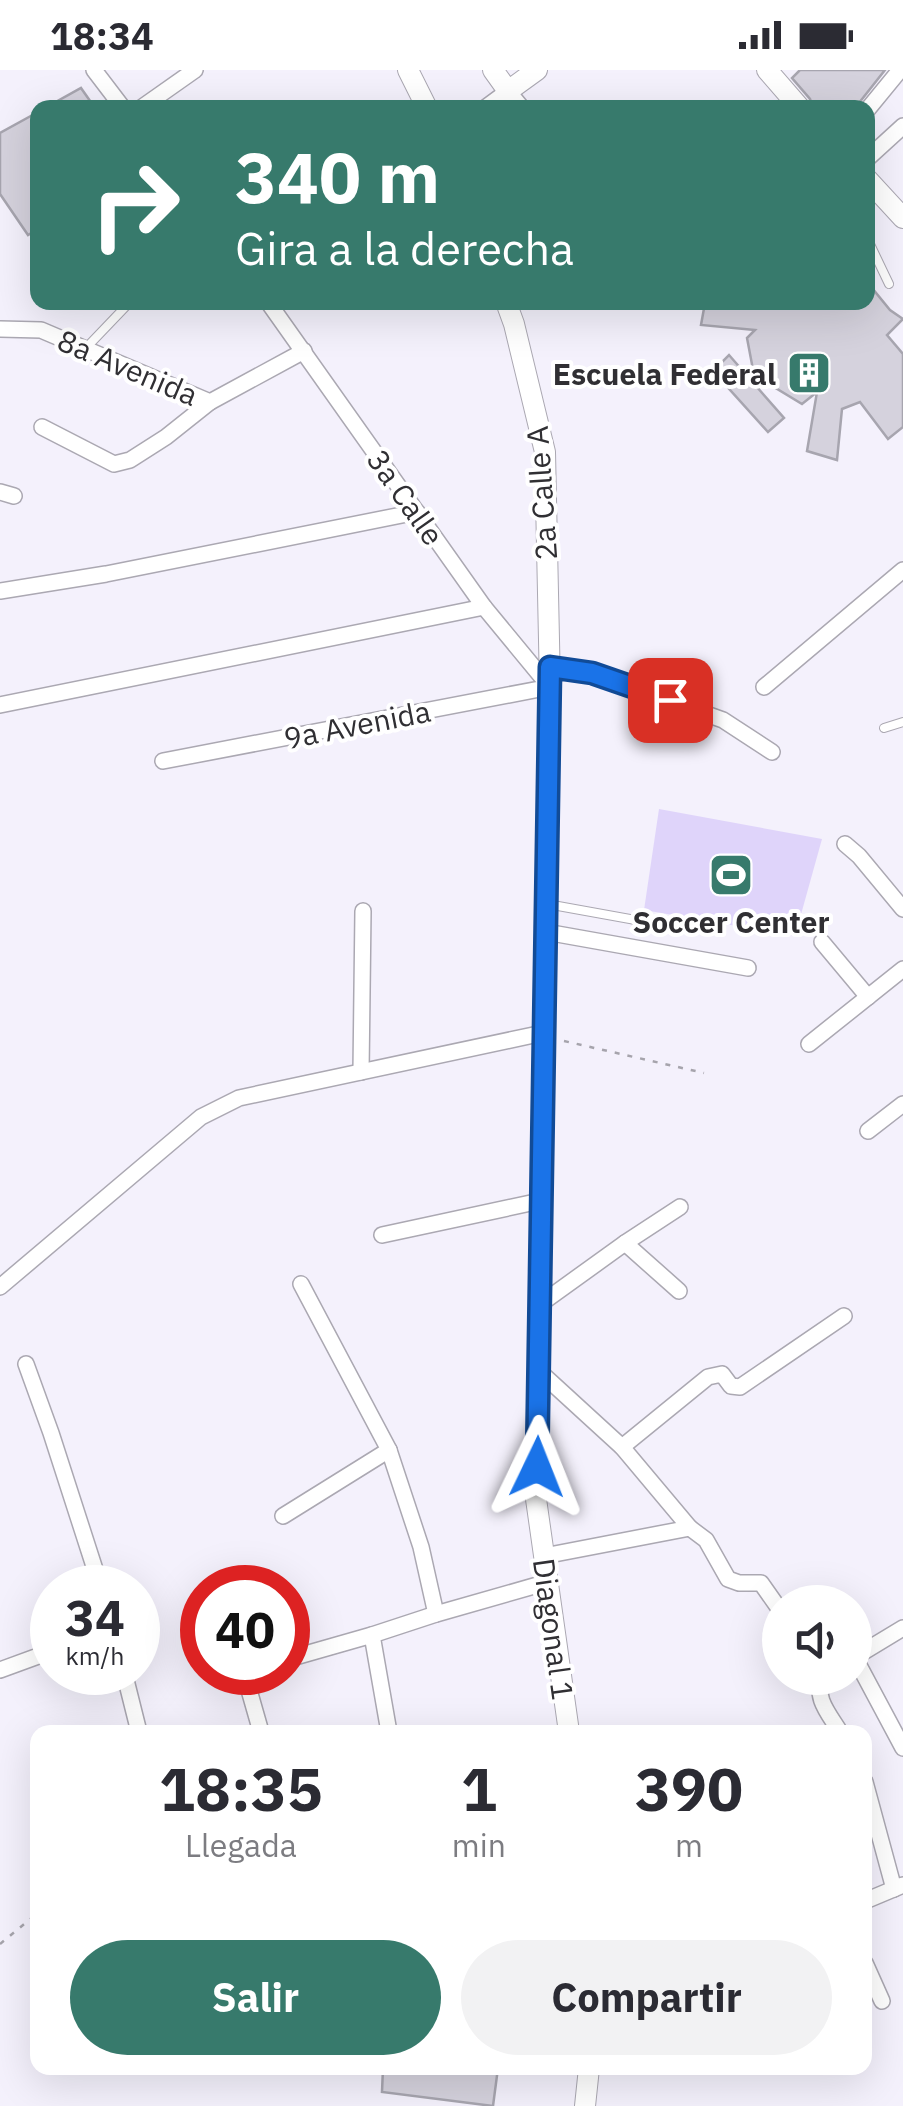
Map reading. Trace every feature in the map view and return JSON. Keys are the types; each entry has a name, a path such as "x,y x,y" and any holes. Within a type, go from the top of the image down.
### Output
{"street":[{"path":"94,70 117,100"},
{"path":"153,100 196,70"},
{"path":"408,70 422,100"},
{"path":"493,70 515,99 537,70"},
{"path":"767,70 793,100"},
{"path":"875,100 900,70"},
{"path":"875,152 903,126"},
{"path":"875,188 903,218"},
{"name":"3a Calle","path":"274,310 484,607 550,677"},
{"name":"2a Calle A","path":"509,310 545,452 550,677"},
{"name":"8a Avenida","path":"0,329 42,330 210,402 304,352"},
{"path":"42,427 114,464 130,460 210,402"},
{"path":"0,591 106,574 417,512"},
{"path":"764,687 903,570"},
{"path":"0,705 484,607"},
{"path":"550,677 592,673 723,720 772,752"},
{"name":"9a Avenida","path":"163,761 550,677"},
{"name":"Diagonal 1","path":"550,677 536,1499 568,1725"},
{"path":"845,844 903,910"},
{"path":"361,1072 363,912"},
{"path":"546,932 748,968"},
{"path":"822,942 868,997"},
{"path":"809,1044 903,969"},
{"path":"0,1287 201,1117 239,1098 543,1035"},
{"path":"868,1131 903,1104"},
{"path":"382,1235 540,1201"},
{"path":"539,1304 680,1207"},
{"path":"624,1243 678,1291"},
{"path":"301,1284 389,1450 421,1548 436,1614"},
{"path":"622,1447 708,1377 722,1374 730,1386 740,1386 844,1316"},
{"path":"26,1364 93,1565"},
{"path":"540,1372 622,1447 690,1528 706,1540 728,1579 762,1585"},
{"path":"283,1516 389,1450"},
{"path":"544,1556 690,1528"},
{"path":"310,1653 548,1582"},
{"path":"872,1647 903,1628"},
{"path":"372,1636 388,1725"},
{"path":"0,1670 30,1658"},
{"path":"872,1689 903,1748"},
{"path":"130,1695 137,1725"},
{"path":"250,1695 259,1725"},
{"path":"820,1695 836,1725"},
{"path":"872,1804 898,1887 872,1898"},
{"path":"872,1979 882,2002"},
{"path":"584,2106 588,2075"}],"lane":[{"path":"875,254 890,284"},
{"path":"85,349 122,310"},
{"path":"884,728 903,722"},
{"path":"547,904 640,921"}],"path":[{"path":"543,1035 704,1073"},
{"path":"0,1944 30,1919"}],"shaded area":[{"name":"Soccer Center","path":"659,809 822,839 795,936 644,910"}],"building":[{"path":"800,70 885,70 861,100 810,100 792,78"},
{"path":"81,88 89,100 59,100"},
{"path":"30,116 28,235 0,194 0,133"},
{"name":"Escuela Federal","path":"875,292 903,319 887,335 903,354 903,427 888,439 860,402 842,409 837,460 807,451 817,392 802,404 754,375 747,338 755,330 701,325 704,310 875,310"},
{"path":"729,355 784,418 768,432 713,371"},
{"path":"383,2075 497,2075 493,2106 382,2092"}],"place":[{"name":"Escuela Federal","path":"809,373"},
{"name":"Soccer Center","path":"731,875"}],"route":[{"path":"537,1467 550,667 592,673 670,700"}]}
